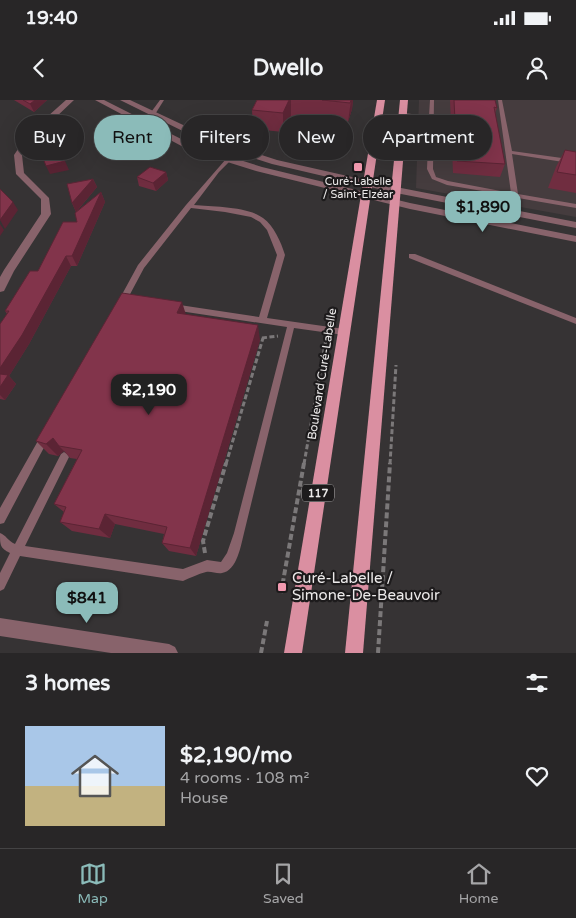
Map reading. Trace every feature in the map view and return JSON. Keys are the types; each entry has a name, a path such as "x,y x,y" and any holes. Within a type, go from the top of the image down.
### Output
{"main road":[{"name":"Boulevard Curé-Labelle","path":"293,653 380,100"},
{"path":"403,115 404,100"},
{"path":"354,653 399,160"}],"street":[{"path":"0,288 8,270 46,214 46,198 20,174 18,155 32,135 70,100"},
{"path":"99,100 181,142"},
{"path":"124,100 152,115"},
{"path":"171,124 223,147 292,166 396,190 576,225"},
{"path":"228,160 286,177 365,196 576,238"},
{"path":"0,627 169,653"}],"lane":[{"path":"152,115 162,100"},
{"path":"431,115 432,100"},
{"path":"500,100 516,196 517,213"},
{"path":"509,152 576,162"},
{"path":"135,302 121,304 141,267 216,171 228,160"},
{"path":"430,160 430,169 434,178 447,183 576,206"},
{"path":"188,206 249,214 259,218 268,228 281,255 262,320"},
{"path":"412,256 576,321"},
{"path":"168,306 344,332"},
{"path":"0,538 6,546 16,550 183,575 207,566 221,568 226,566 232,556 239,533 291,325"},
{"path":"0,519 50,428"},
{"path":"0,585 64,457"}],"path":[{"path":"256,336 263,338 279,336"},
{"path":"203,541 263,338"},
{"name":"Boulevard Curé-Labelle","path":"281,592 327,339"},
{"path":"378,653 397,359"},
{"path":"261,653 267,621"}],"shaded area":[{"path":"419,100 576,100 576,217 416,188 417,160 492,160 492,115 418,115"}],"building":[{"path":"23,100 35,100 30,104"},
{"path":"257,100 289,100 283,113 252,110"},
{"path":"322,100 351,100 350,103"},
{"path":"454,100 495,100 497,108 494,107 505,164 457,161 492,160 492,115 455,115"},
{"path":"565,150 576,152 576,175 557,172"},
{"path":"44,160 65,161 46,166"},
{"path":"150,167 166,172 153,183 137,177"},
{"path":"93,179 72,203 67,184"},
{"path":"0,189 13,202 0,220"},
{"path":"101,192 72,256 66,256 22,335 0,368 0,324 9,311 5,311 30,271 38,271 63,222 77,222 75,213"},
{"path":"122,293 182,302 177,313 258,325 190,548 162,543 167,527 105,514 99,529 60,522 66,507 54,504 82,450 59,446 53,438 46,444 36,441"},
{"path":"0,374 8,375 0,387"}],"place":[{"name":"Curé-Labelle / Saint-Elzéar","path":"358,167"},
{"name":"Curé-Labelle / Simone-De-Beauvoir","path":"282,587"}]}
